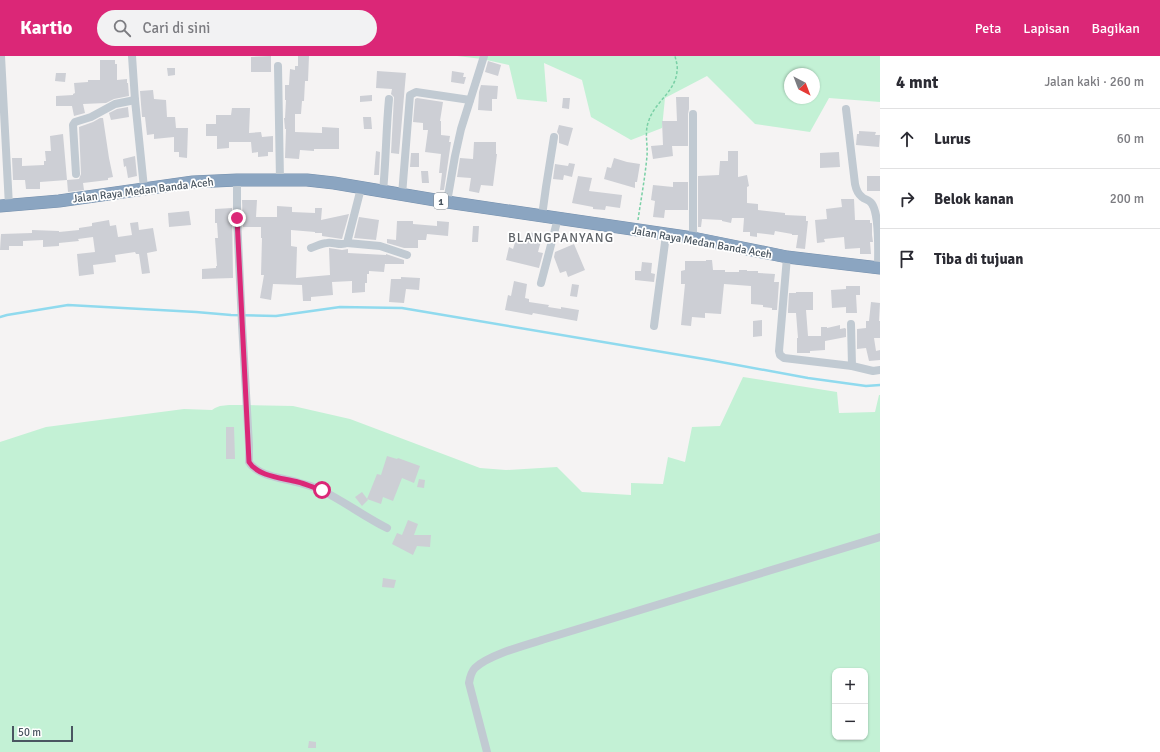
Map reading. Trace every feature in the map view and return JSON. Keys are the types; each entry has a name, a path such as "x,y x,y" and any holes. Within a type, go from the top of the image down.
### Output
{"highway":[{"name":"Jalan Raya Medan Banda Aceh","path":"5,206 193,182 237,180 307,180 694,238 787,257 879,268"}],"street":[{"path":"1,56 5,206"},
{"path":"132,56 144,188"},
{"path":"447,202 455,156 484,56"},
{"path":"278,66 280,180"},
{"path":"402,195 410,95 416,92 470,100"},
{"path":"383,191 389,99"},
{"path":"76,174 73,125 75,122 97,115 115,104 135,100"},
{"path":"846,109 857,191 863,198 871,202 875,209 878,235 879,268"},
{"path":"693,114 694,238"},
{"path":"542,216 554,137"},
{"path":"237,180 242,324 249,460 251,466 269,476 298,482 322,490 370,520 387,528"},
{"path":"347,242 361,188"},
{"path":"541,283 558,218"},
{"path":"654,326 666,235"},
{"path":"311,248 328,242 343,245 347,242 380,246 407,255"},
{"path":"787,257 779,351 780,355 784,358 852,366 873,371 880,370"},
{"path":"851,324 852,366"},
{"path":"487,752 469,683 471,673 475,668 489,659 544,639 880,537"}],"path":[{"path":"636,230 647,155 646,137 648,120 656,106 673,87 678,69 675,56"}],"green space":[{"path":"457,56 880,56 880,102 829,98 810,132 755,124 707,76 665,98 662,128 631,140 591,117 582,80 544,63 547,102 517,99 509,65 482,59"},
{"path":"743,377 837,392 839,413 875,412 880,395 880,752 0,752 0,442 46,427 184,409 212,410 220,406 229,405 293,406 350,419 480,468 506,470 557,467 582,492 631,495 631,483 663,484 668,457 685,462 692,427 720,426"}],"building":[{"path":"271,56 271,72 251,72 251,57"},
{"path":"298,56 309,56 308,81 305,81 304,101 302,101 301,114 295,114 295,132 322,133 322,127 339,128 339,149 314,149 314,151 300,150 299,159 285,158 286,129 284,118 286,100 285,85 289,85 290,69 295,70 295,66 298,66"},
{"path":"100,60 115,60 115,64 117,64 117,80 127,79 129,96 114,99 106,103 83,104 85,113 74,116 72,106 56,106 56,96 73,95 75,93 74,83 88,82 88,80 100,80"},
{"path":"488,61 501,65 498,76 485,72"},
{"path":"167,68 175,68 175,75 168,76"},
{"path":"377,71 406,73 399,154 391,153 394,97 391,94 392,89 376,88"},
{"path":"452,71 464,73 463,77 466,77 464,84 451,82"},
{"path":"56,73 66,73 65,82 55,81"},
{"path":"481,85 498,86 497,99 492,99 492,111 478,110"},
{"path":"153,90 154,99 166,100 167,117 175,117 176,128 188,128 187,158 179,157 179,152 174,152 174,137 154,139 154,134 147,135 145,117 142,117 140,91"},
{"path":"372,95 372,101 360,102 360,96"},
{"path":"676,97 689,97 688,146 672,146 673,156 653,159 651,146 663,145 662,121 677,121"},
{"path":"417,98 443,102 440,121 441,135 450,136 449,142 451,142 444,190 440,190 442,173 439,173 441,154 425,152 428,130 423,130 423,123 413,122 415,99"},
{"path":"563,98 570,98 569,109 562,108"},
{"path":"128,107 129,117 111,120 109,113 117,109"},
{"path":"232,108 250,108 249,133 261,132 262,137 273,136 273,152 268,152 268,156 258,157 258,152 252,153 251,142 229,142 229,148 217,149 217,136 206,136 206,124 216,124 216,115 231,115"},
{"path":"363,117 371,117 372,129 364,129"},
{"path":"103,118 113,177 108,178 108,180 83,183 84,190 68,192 67,180 79,179 81,174 79,127"},
{"path":"559,125 573,128 568,146 559,143 559,135 557,132"},
{"path":"859,131 876,132 875,135 880,135 879,147 856,145 857,134 859,134"},
{"path":"63,134 67,180 40,182 40,189 26,189 25,180 13,180 12,158 22,158 22,166 44,165 44,161 46,161 45,151 51,151 50,136"},
{"path":"474,142 496,142 497,154 493,186 481,185 479,193 469,191 471,178 457,177 460,158 473,159"},
{"path":"376,151 380,152 379,175 374,175"},
{"path":"728,151 738,151 738,177 747,175 749,186 747,187 747,203 758,204 758,210 785,213 785,215 806,216 806,221 808,221 805,249 796,248 798,235 775,231 774,235 757,233 757,237 750,236 750,232 743,232 744,218 732,218 731,223 722,220 702,219 701,227 698,227 698,176 719,175 720,161 728,161"},
{"path":"839,152 840,167 820,168 820,153"},
{"path":"411,153 419,153 419,167 410,167"},
{"path":"135,156 137,176 128,178 123,159"},
{"path":"614,158 640,164 637,182 635,182 635,188 604,179 607,167 611,168"},
{"path":"569,163 575,164 572,177 564,175 563,180 553,179 555,164 568,166"},
{"path":"421,171 428,171 429,183 422,183"},
{"path":"578,176 592,178 589,191 622,195 620,208 606,206 605,210 593,209 593,207 572,203"},
{"path":"867,176 880,176 880,191 867,191"},
{"path":"673,182 688,182 688,210 665,210 664,218 653,217 655,201 651,200 653,185 673,187"},
{"path":"841,199 854,199 855,220 870,220 870,223 872,223 873,242 870,242 871,254 860,254 860,248 845,249 844,237 824,239 825,242 817,243 815,220 827,219 826,209 842,207"},
{"path":"242,200 257,200 256,217 277,217 277,206 292,207 292,212 315,213 315,208 322,208 321,220 349,214 342,239 322,236 322,233 291,230 291,246 297,247 296,278 330,275 329,248 342,250 348,249 348,253 386,254 404,260 404,264 385,264 384,272 369,271 369,274 367,274 367,283 365,283 365,292 352,293 352,281 332,282 333,295 311,297 311,301 303,301 302,285 273,284 271,300 260,298 264,275 261,275 261,227 243,227"},
{"path":"232,208 233,278 202,279 202,269 216,268 217,266 215,238 218,238 217,223 215,223 215,209"},
{"path":"189,211 191,225 169,227 168,213"},
{"path":"359,217 379,220 376,240 354,238"},
{"path":"109,220 110,226 116,225 118,237 132,235 130,223 138,222 139,230 153,228 157,251 147,253 150,273 142,274 139,254 136,254 135,252 115,255 116,262 93,265 94,274 79,276 77,254 95,252 93,237 78,239 79,241 59,243 59,246 43,247 43,240 23,241 23,246 9,246 9,250 0,250 1,234 32,233 32,230 59,232 79,230 79,228 92,226 92,223"},
{"path":"397,221 413,221 413,224 437,226 437,221 449,222 448,236 427,234 426,240 418,240 418,248 404,248 387,243 387,239 396,240"},
{"path":"473,226 479,226 478,242 472,242"},
{"path":"529,232 540,235 538,240 541,241 538,252 543,253 539,268 506,260 509,247 513,249 516,239 527,241"},
{"path":"574,244 585,270 568,277 566,271 560,273 554,257 555,252"},
{"path":"712,260 713,270 739,272 739,270 747,270 758,271 758,273 775,274 774,282 779,282 777,310 763,307 763,305 751,304 751,286 724,284 721,314 705,313 705,318 692,317 691,326 681,325 685,284 681,284 681,271 685,270 685,261"},
{"path":"642,262 652,263 651,273 655,274 654,282 635,280 635,271 641,271"},
{"path":"401,277 420,278 419,290 406,289 404,303 389,302 391,279 401,279"},
{"path":"514,281 527,284 525,298 529,299 529,302 549,305 548,307 561,309 561,307 579,310 577,321 533,313 532,315 505,310 508,295 511,296"},
{"path":"572,284 579,285 577,297 570,296"},
{"path":"846,286 860,286 860,295 856,295 857,313 846,313 846,307 832,308 831,290 846,289"},
{"path":"813,292 813,310 806,310 808,336 821,336 821,327 827,328 840,325 840,329 846,329 846,337 825,341 825,350 810,351 810,353 797,353 798,338 796,313 788,313 789,293"},
{"path":"871,302 880,303 880,338 874,338 876,351 880,350 880,360 869,361 866,348 857,349 857,329 866,328 866,321 869,321"},
{"path":"762,320 762,336 753,337 753,321"},
{"path":"226,427 234,427 235,459 226,459"},
{"path":"387,456 398,458 420,466 414,483 402,478 393,501 383,497 381,504 367,499 377,474 381,475"},
{"path":"419,479 425,480 424,488 417,487"},
{"path":"362,492 368,500 362,506 355,497"},
{"path":"408,520 418,524 414,535 431,535 430,547 417,546 413,555 392,544 397,533 402,535"},
{"path":"383,578 396,580 394,588 382,587"},
{"path":"309,741 316,742 316,748 308,748"}],"waterway":[{"path":"0,317 68,305 231,315 276,316 340,307 402,308 808,378 866,386 880,385"}],"district":[{"name":"BLANGPANYANG","path":"561,237"}],"route":[{"path":"237,218 249,462 251,466 269,476 298,482 322,490"}]}
